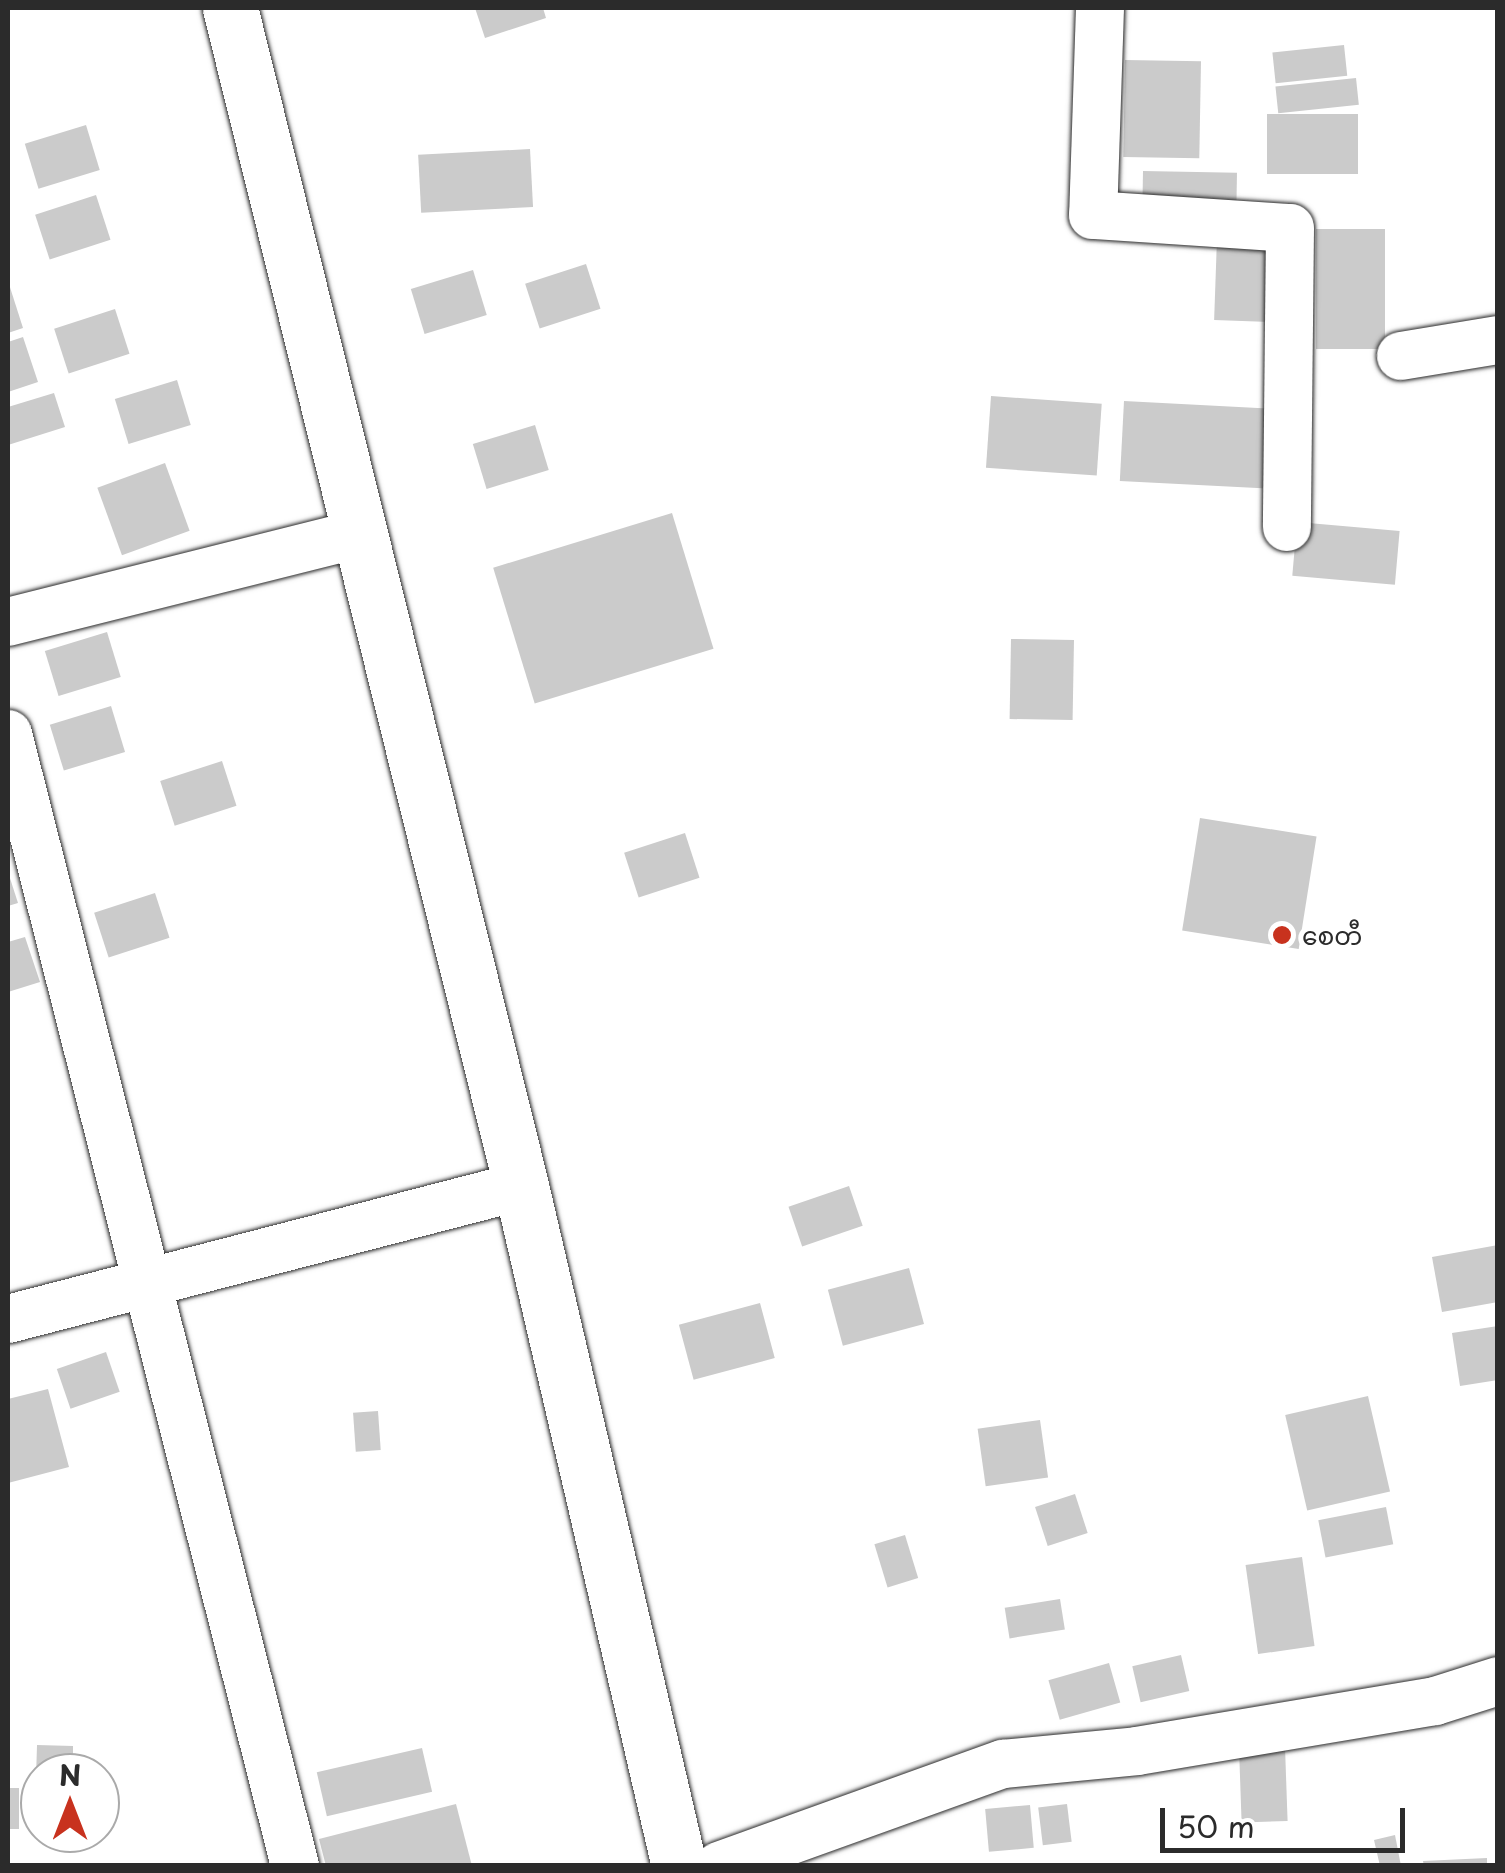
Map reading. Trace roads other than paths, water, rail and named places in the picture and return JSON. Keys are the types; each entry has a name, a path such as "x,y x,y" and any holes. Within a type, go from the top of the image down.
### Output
{"main road":[{"path":"230,8 521,1186 680,1866"}],"street":[{"path":"1100,8 1093,215 1290,228 1287,527"},
{"path":"1401,356 1498,340"},
{"path":"8,622 358,534"},
{"path":"8,734 295,1866"},
{"path":"8,1319 521,1186"},
{"path":"718,1866 1003,1764 1137,1750 1435,1701 1498,1681"}],"place":[{"name":"စေတီ","path":"1282,935"}]}
